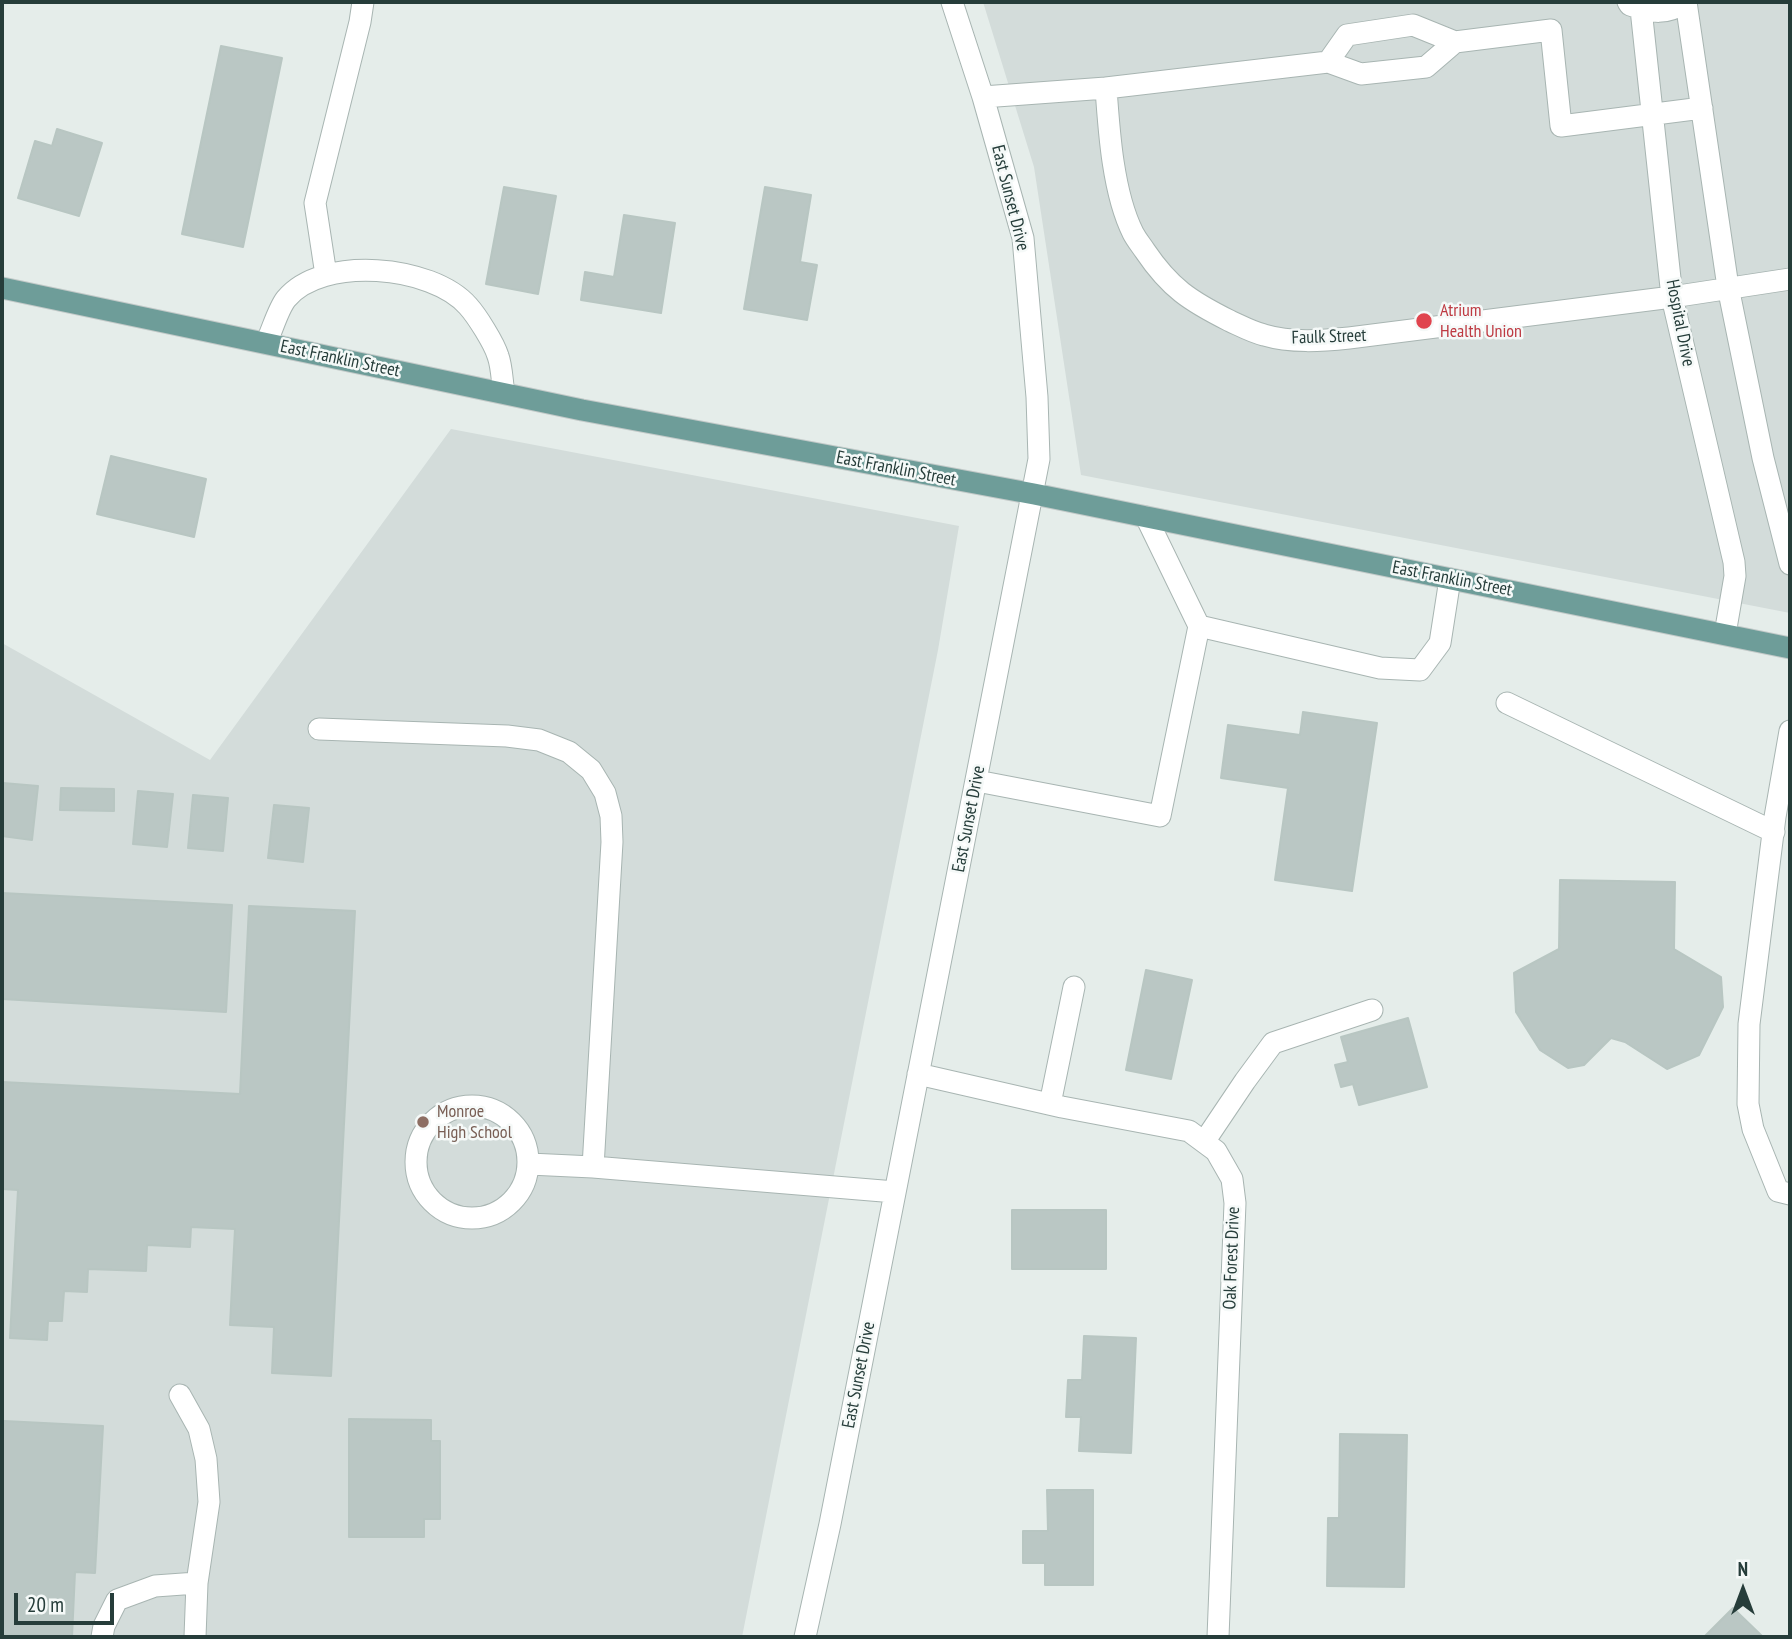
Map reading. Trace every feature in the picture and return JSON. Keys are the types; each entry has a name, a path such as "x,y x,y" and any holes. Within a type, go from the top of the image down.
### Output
{"main road":[{"name":"East Franklin Street","path":"2,288 582,410 1034,494 1790,648"}],"street":[{"path":"326,275 315,203 363,2"},
{"name":"East Sunset Drive","path":"804,1637 830,1524 1040,459 1023,238 983,97 952,2"},
{"name":"Hospital Drive","path":"1725,634 1735,576 1734,562 1672,296 1653,114 1635,5 1654,12 1674,9 1686,2 1728,287 1763,458 1790,564"},
{"path":"1328,62 1347,35 1413,25 1455,42 1551,30 1561,125 1702,108"},
{"path":"983,97 1105,88 1328,62 1361,74 1426,67 1455,42"},
{"name":"Faulk Street","path":"1105,88 1115,176 1133,233 1160,272 1182,294 1245,328 1265,335 1321,341 1790,279"},
{"path":"267,343 284,301 296,289 326,275 351,271 404,274 439,284 467,305 499,356 504,393"},
{"path":"976,782 1160,816 1199,626 1146,517"},
{"path":"1199,626 1380,668 1420,670 1440,643 1450,579"},
{"path":"1507,703 1774,832"},
{"path":"319,729 507,736 539,740 569,752 590,771 605,793 611,816 612,842 593,1167"},
{"path":"1784,1192 1753,1129 1748,1104 1749,1024 1774,832 1786,775 1790,731"},
{"path":"1050,1104 1074,986"},
{"path":"1204,1142 1273,1043 1372,1010"},
{"name":"Oak Forest Drive","path":"918,1074 1050,1104 1189,1131 1216,1151 1232,1179 1235,1203 1218,1637"},
{"path":"474,1106 507,1118 519,1131 526,1147 528,1164 525,1181 517,1197 504,1209 488,1216 470,1219 453,1215 438,1206 426,1194 418,1178 416,1160 419,1143 428,1128 441,1116 474,1106"},
{"path":"528,1164 895,1192"},
{"path":"180,1395 200,1429 206,1459 209,1502 197,1583 195,1637"},
{"path":"102,1637 104,1626 117,1600 155,1586 197,1583"}],"shaded area":[{"name":"Atrium Health Union","path":"983,2 1790,2 1790,613 1081,475 1034,167"},
{"name":"Monroe High School","path":"451,429 959,526 938,650 742,1637 2,1637 2,643 210,760"}],"building":[{"path":"221,46 282,58 243,247 182,234"},
{"path":"57,129 102,143 79,216 18,198 35,141 52,146"},
{"path":"504,187 556,196 538,294 486,284"},
{"path":"765,187 811,195 800,262 817,265 807,320 744,309"},
{"path":"624,215 675,223 661,313 581,300 585,272 614,277"},
{"path":"111,456 206,479 194,537 97,514"},
{"path":"1303,712 1377,723 1352,891 1275,880 1288,788 1221,778 1228,725 1300,735"},
{"path":"3,783 38,786 32,840 2,836"},
{"path":"61,788 114,789 114,811 60,810"},
{"path":"138,791 173,794 167,847 133,844"},
{"path":"193,795 228,798 223,851 188,848"},
{"path":"274,805 309,808 303,862 268,858"},
{"path":"1560,880 1675,882 1674,949 1721,977 1723,1007 1699,1055 1667,1069 1625,1042 1611,1038 1584,1065 1568,1068 1540,1050 1516,1012 1514,973 1559,949"},
{"path":"2,893 232,905 226,1012 2,999"},
{"path":"249,906 355,911 331,1376 272,1373 274,1327 230,1325 235,1229 191,1227 190,1247 147,1245 146,1271 88,1269 87,1292 64,1291 62,1321 48,1321 47,1340 10,1338 18,1190 2,1189 2,1082 240,1094"},
{"path":"1146,970 1192,980 1171,1079 1126,1070"},
{"path":"1408,1018 1427,1087 1359,1105 1353,1084 1341,1087 1335,1065 1348,1062 1341,1037"},
{"path":"1012,1210 1106,1210 1106,1269 1012,1269"},
{"path":"1084,1336 1136,1338 1131,1453 1079,1451 1081,1417 1066,1417 1068,1380 1082,1380"},
{"path":"349,1419 431,1420 431,1441 440,1441 440,1519 424,1519 424,1537 349,1537"},
{"path":"4,1421 103,1426 95,1573 75,1572 72,1637 2,1634"},
{"path":"1340,1434 1407,1435 1404,1587 1327,1586 1328,1518 1339,1518"},
{"path":"1047,1490 1093,1490 1093,1585 1045,1585 1045,1563 1023,1563 1023,1531 1048,1531"},
{"path":"1733,1608 1763,1637 1704,1637"}],"place":[{"name":"Atrium Health Union","path":"1424,321"},
{"name":"Monroe High School","path":"423,1122"}]}
